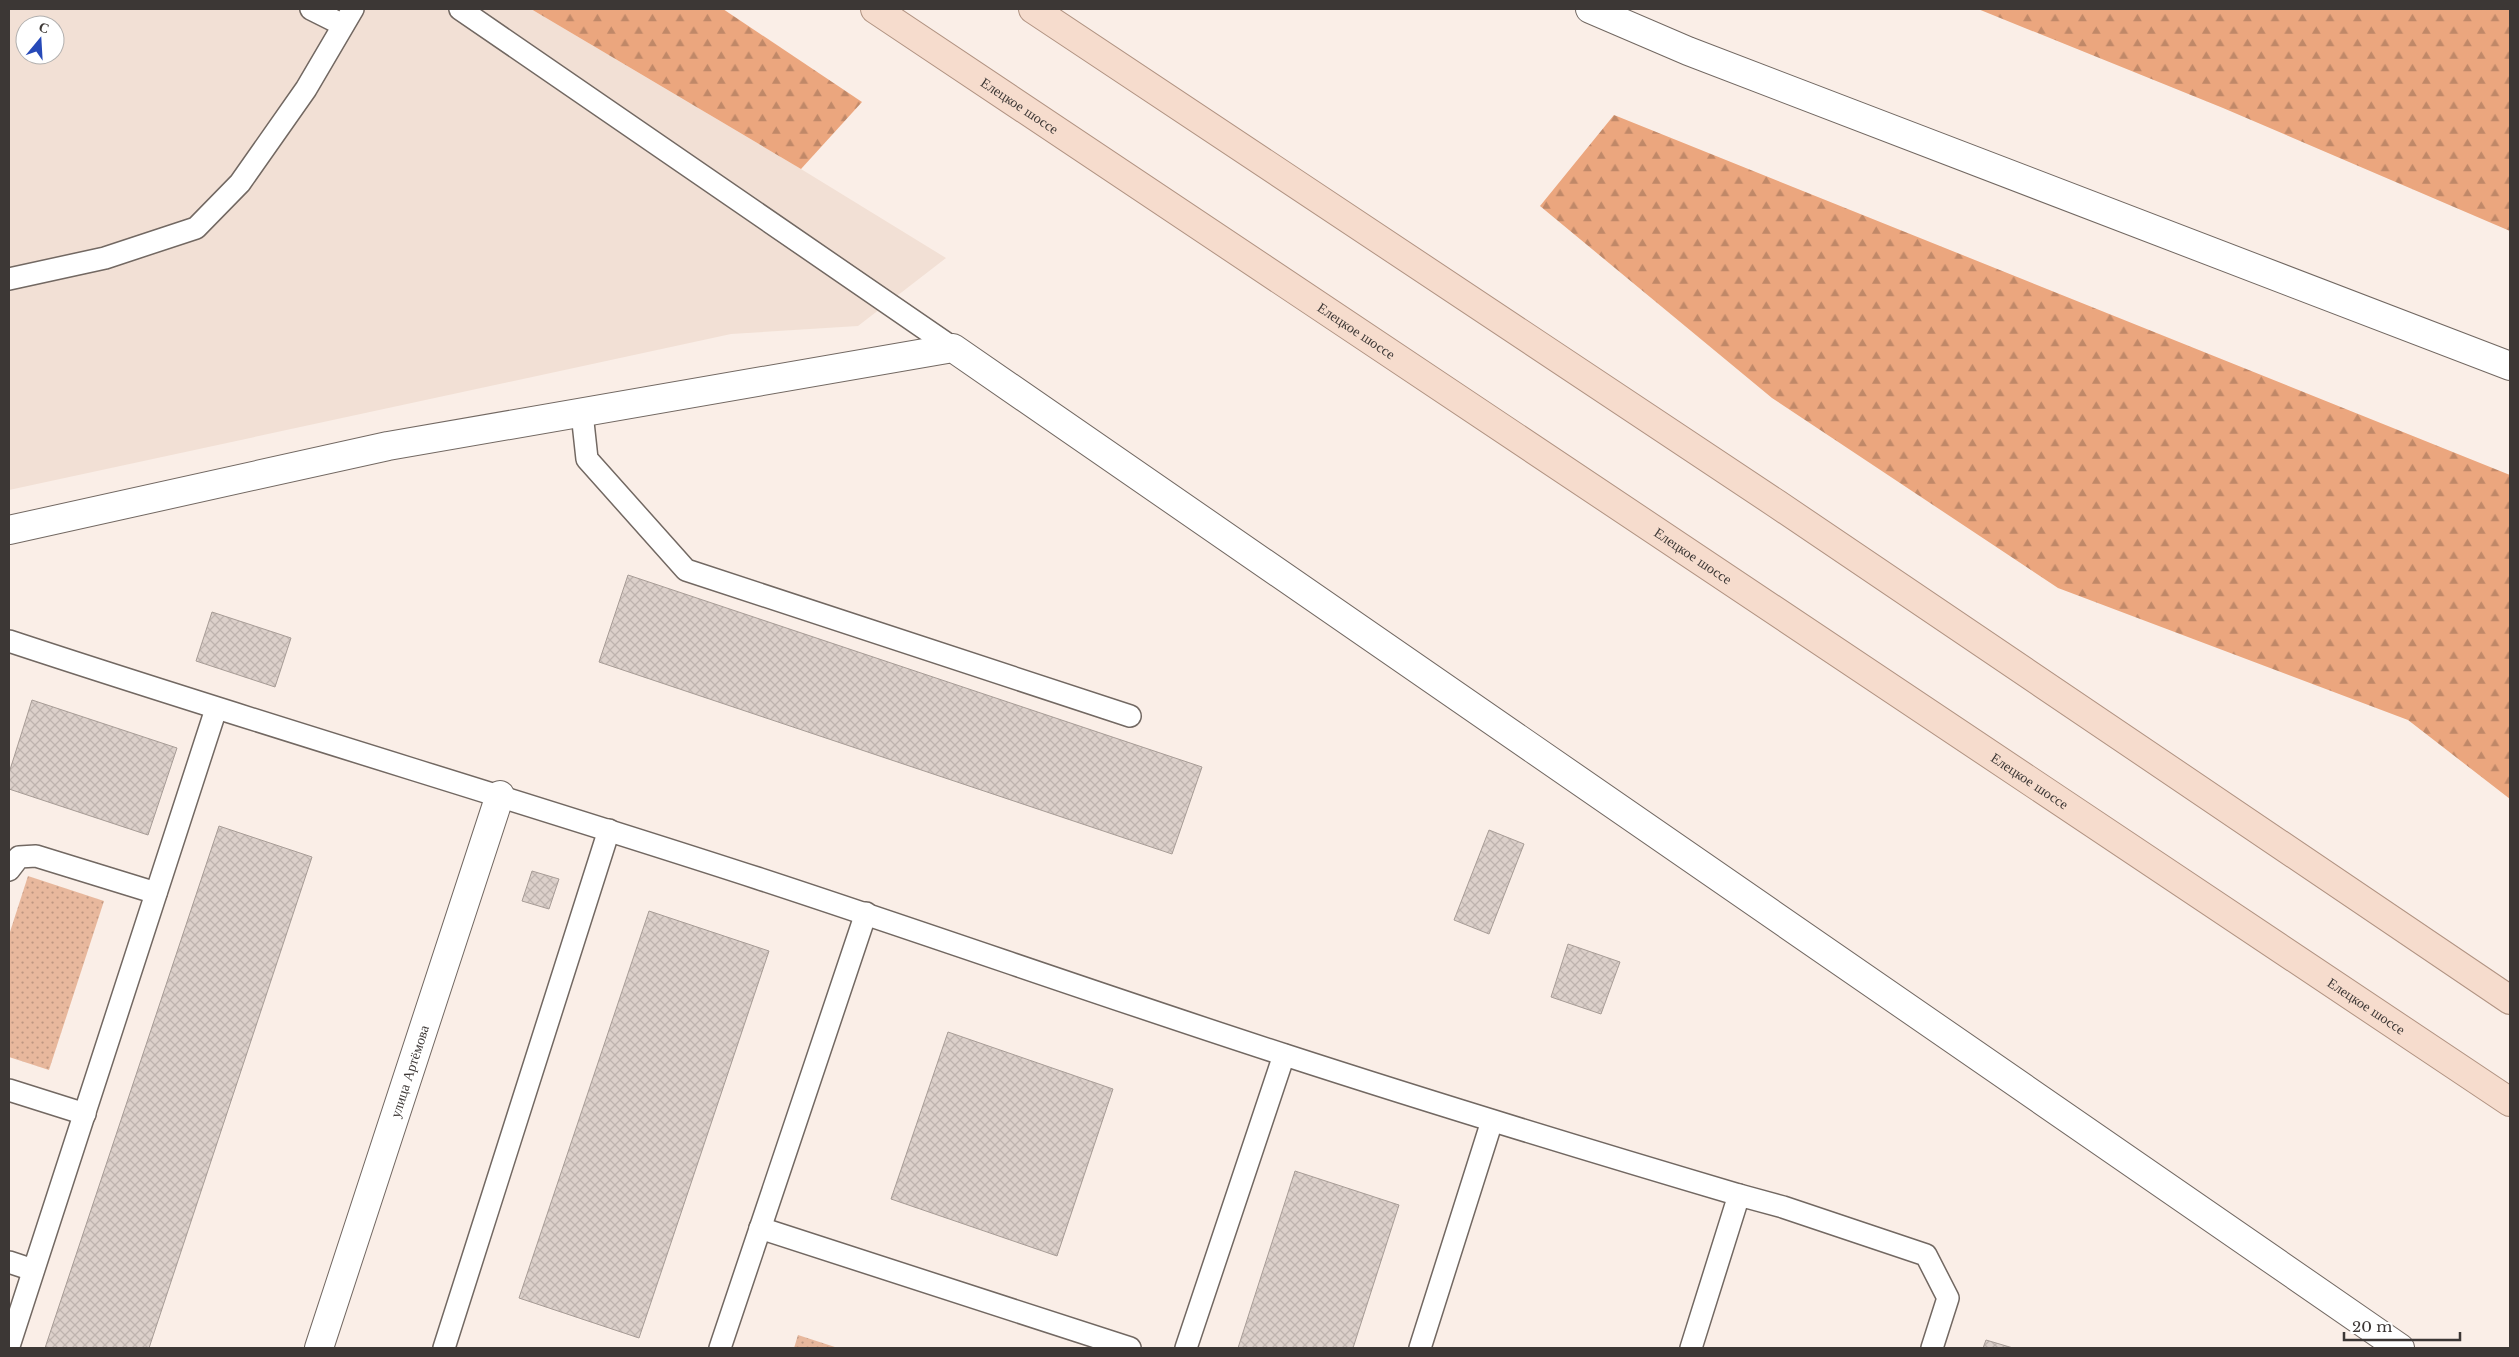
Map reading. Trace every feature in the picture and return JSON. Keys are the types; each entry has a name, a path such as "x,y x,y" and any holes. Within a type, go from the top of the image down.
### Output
{"main road":[{"name":"Елецкое шоссе","path":"875,9 2510,1102"},
{"path":"1033,9 1777,504 2510,1000"}],"street":[{"path":"1590,9 1688,51 2510,366"},
{"path":"9,530 388,446 953,348 2400,1348"},
{"name":"улица Артёмова","path":"320,1348 500,795"}],"lane":[{"path":"9,279 105,258 196,228 240,183 306,89 348,17 311,9"},
{"path":"460,9 953,348"},
{"path":"582,413 586,459 686,570 1130,716"},
{"path":"9,641 216,709 500,795 866,913 1284,1055 1492,1121 1739,1195 1783,1206 1926,1255 1948,1298 1932,1348"},
{"path":"9,1346 216,709"},
{"path":"444,1348 609,830"},
{"path":"9,870 19,858 36,856 156,893"},
{"path":"720,1348 866,913"},
{"path":"1186,1348 1284,1055"},
{"path":"9,1090 85,1114"},
{"path":"1420,1348 1492,1121"},
{"path":"1691,1348 1739,1195"},
{"path":"760,1228 1130,1348"},
{"path":"9,1262 34,1270"}],"shaded area":[{"path":"9,9 531,9 801,169 946,258 858,326 731,334 9,490"},
{"path":"28,876 104,901 49,1070 9,1057 9,935"},
{"path":"798,1335 838,1348 794,1348"}],"green space":[{"path":"531,9 723,9 862,102 801,169"},
{"path":"1978,9 2510,9 2510,231 2223,108"},
{"path":"1614,115 2510,475 2510,799 2408,720 2058,588 1772,398 1540,206"}],"building":[{"path":"628,575 1202,767 1172,854 599,662"},
{"path":"212,612 291,638 275,687 196,661"},
{"path":"32,700 177,748 148,835 9,789 9,773"},
{"path":"219,826 312,857 149,1348 45,1348"},
{"path":"1489,830 1524,844 1489,934 1454,920"},
{"path":"532,871 559,879 549,909 522,901"},
{"path":"649,911 769,951 639,1338 519,1298"},
{"path":"1568,944 1620,962 1601,1014 1551,997"},
{"path":"948,1032 1113,1089 1057,1256 891,1199"},
{"path":"1295,1171 1399,1205 1353,1348 1238,1348"},
{"path":"1986,1340 2013,1348 1983,1348"}]}
